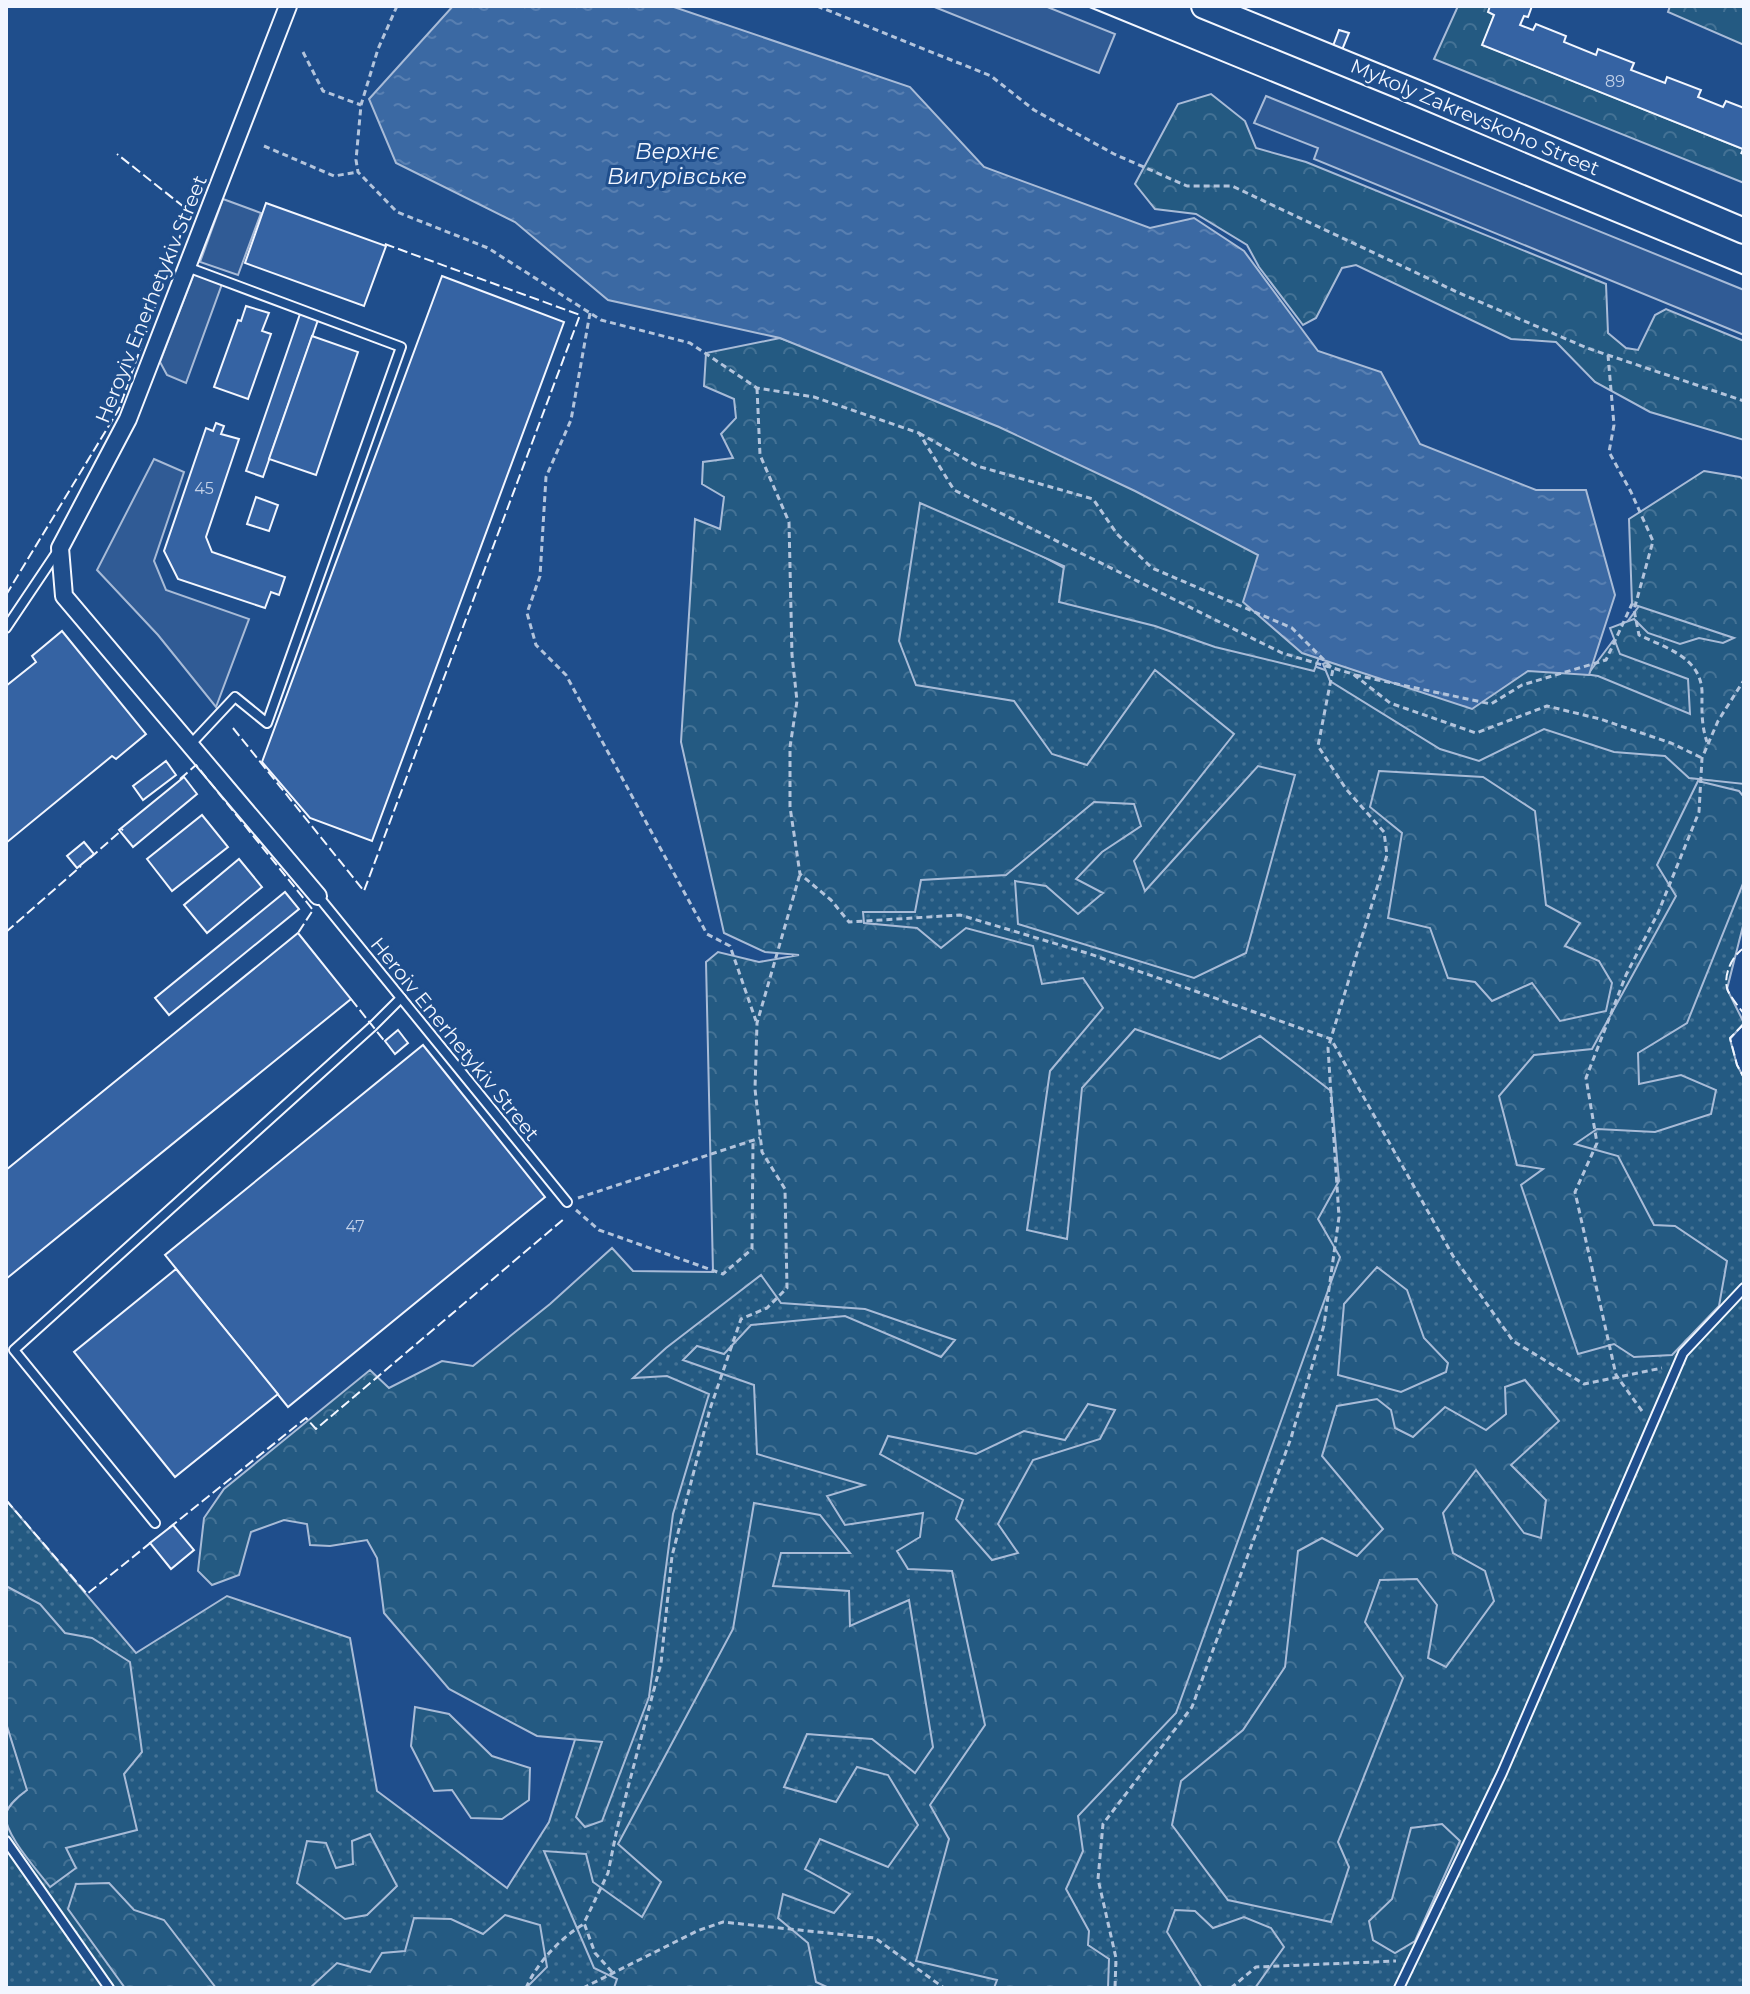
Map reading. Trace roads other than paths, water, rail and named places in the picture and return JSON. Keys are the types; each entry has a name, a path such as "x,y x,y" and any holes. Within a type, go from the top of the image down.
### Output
{"street":[{"name":"Heroyiv Enerhetykiv Street","path":"60,548 128,419 288,6"},
{"name":"Mykoly Zakrevskoho Street","path":"1204,6 1744,231"},
{"path":"60,548 64,596 318,896"}],"lane":[{"path":"186,267 401,347 267,723 235,697 190,745"},
{"path":"6,628 60,548"},
{"name":"Heroiv Enerhetykiv Street","path":"318,896 567,1202"},
{"path":"155,1523 14,1350 401,998"},
{"path":"1399,1988 1502,1773 1683,1353 1744,1288"},
{"path":"6,1841 109,1988"}],"water":[{"name":"Верхнє Вигурівське","path":"453,6 671,6 910,87 984,167 1150,228 1194,218 1244,251 1318,351 1381,372 1420,444 1536,490 1586,490 1615,595 1589,675 1528,671 1472,709 1302,653 1243,602 1258,555 1135,491 999,427 780,338 608,300 515,222 396,163 369,99"}],"tram line":[{"path":"1087,6 1744,275"}]}
